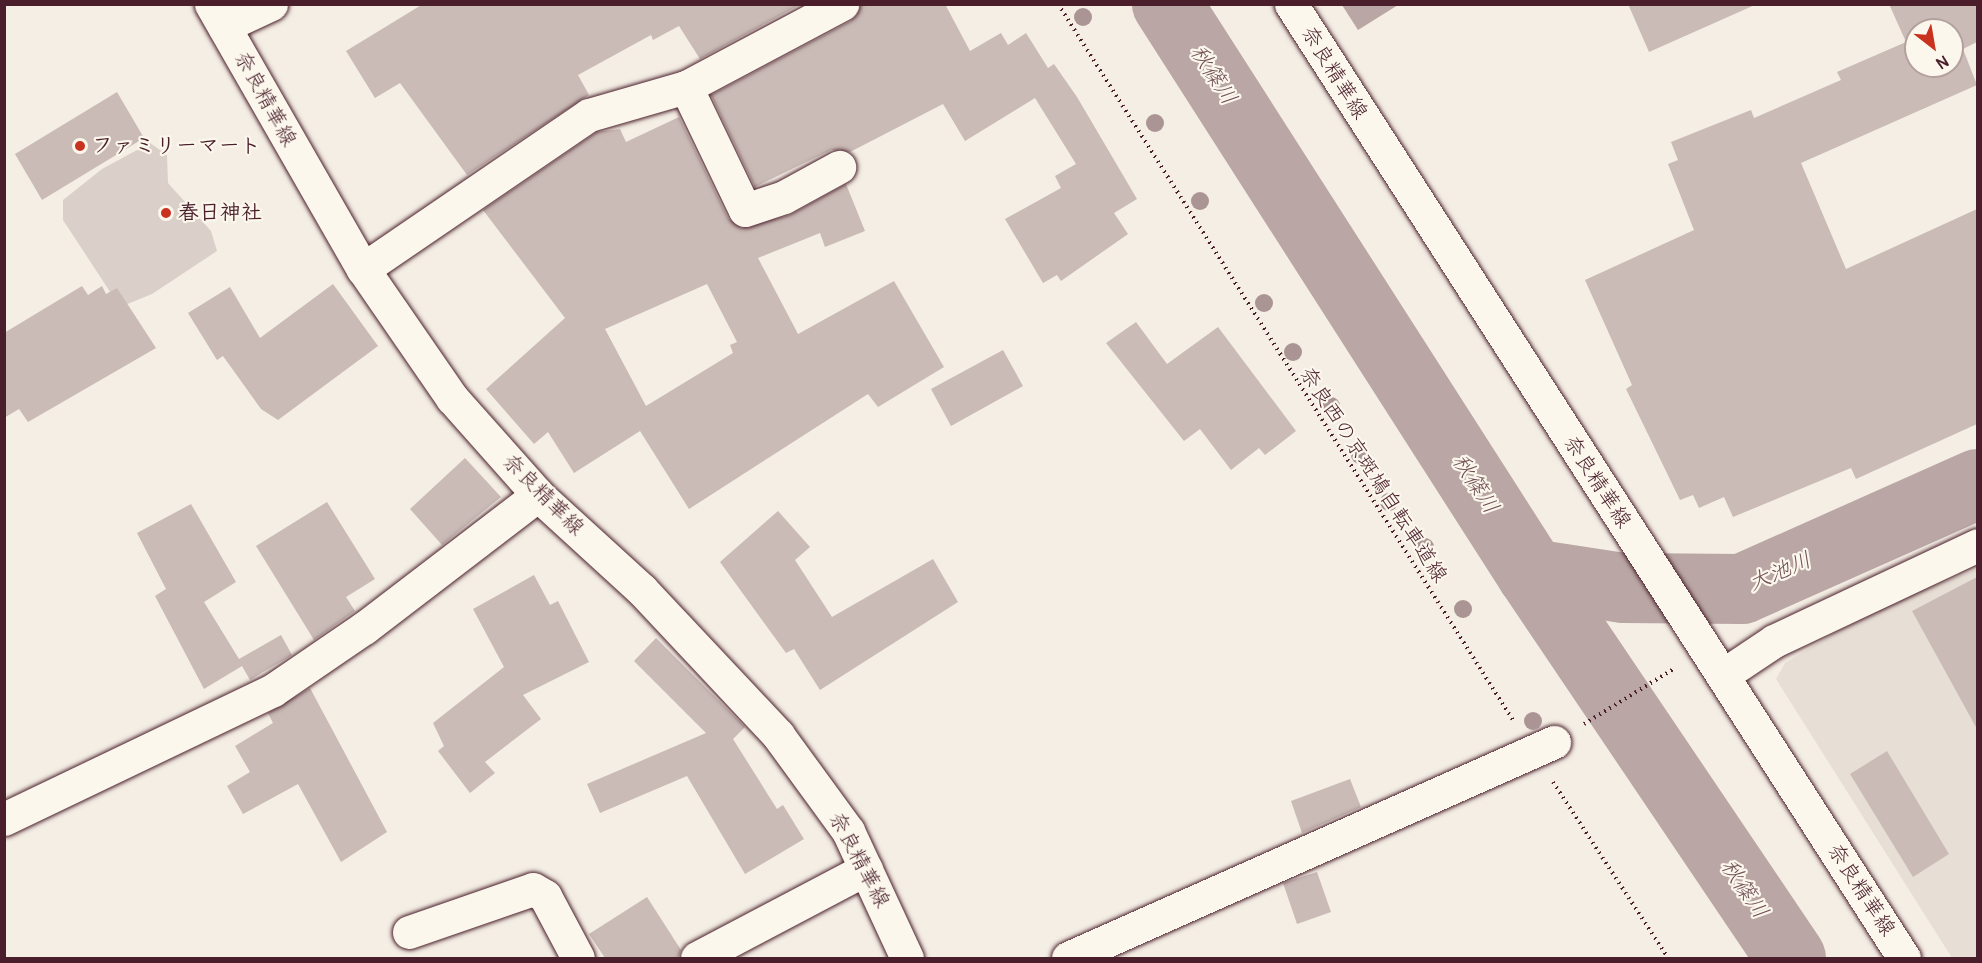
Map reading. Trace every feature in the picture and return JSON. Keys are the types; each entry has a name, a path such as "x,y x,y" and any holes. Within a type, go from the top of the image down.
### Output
{"street":[{"path":"218,15 271,4"},
{"path":"363,269 589,115 686,87 797,15 842,4"},
{"name":"奈良精華線","path":"1292,4 1904,958"},
{"name":"奈良精華線","path":"218,15 363,269 452,398 538,495 642,590 778,735 848,831 907,958"},
{"path":"686,87 745,210 784,197 839,167"},
{"path":"4,819 273,690 364,628 538,495"},
{"path":"1715,662 1774,641 1977,545"},
{"path":"1068,958 1544,748"},
{"path":"698,958 866,869"},
{"path":"409,932 533,889 545,896 578,958"}],"path":[{"name":"奈良西の京斑鳩自転車道線","path":"1058,4 1544,748 1668,958"},
{"path":"1544,748 1677,667"}],"shaded area":[{"path":"1342,5 1398,5 1358,30"},
{"path":"150,143 167,155 168,183 211,231 217,251 152,294 120,307 63,220 63,200 102,169"},
{"path":"1977,569 1977,958 1952,958 1776,679 1785,663 1873,610"}],"building":[{"path":"423,4 801,4 700,59 679,26 653,40 651,35 578,75 589,95 467,175 400,83 375,98 346,51"},
{"path":"861,4 945,4 970,51 1001,33 1008,45 1026,33 1048,68 1054,64 1077,97 1137,199 1114,213 1128,234 1061,281 1057,275 1043,283 1005,219 1061,188 1055,176 1076,164 1035,98 965,141 943,104 850,152 831,150 755,187 711,95 851,21"},
{"path":"1628,4 1757,4 1649,52"},
{"path":"1889,4 1977,4 1977,42 1964,48 1964,18 1904,18 1904,38"},
{"path":"1904,43 1904,78 1964,78 1964,52 1977,85 1801,163 1846,269 1977,209 1977,424 1856,479 1851,468 1733,517 1724,497 1699,508 1693,495 1680,500 1626,389 1632,385 1585,280 1694,230 1668,164 1678,160 1671,142 1751,110 1754,118 1841,80 1837,72"},
{"name":"ファミリーマート","path":"117,92 144,138 42,200 15,154"},
{"path":"679,117 728,218 741,228 790,215 846,184 865,231 825,247 820,233 758,258 798,334 894,281 944,367 878,407 868,394 689,509 640,431 574,473 548,432 534,444 486,389 565,318 483,210 597,132 620,129 626,142","holes":["707,284 737,342 730,345 733,353 646,406 605,329"]},
{"path":"333,284 378,346 278,420 261,409 223,356 217,360 188,313 230,287 260,338"},
{"path":"82,286 88,295 102,286 106,294 117,288 156,348 28,422 19,409 4,418 4,333"},
{"path":"1136,322 1167,364 1218,327 1296,431 1265,455 1259,448 1231,470 1200,429 1184,441 1106,343"},
{"path":"1003,350 1023,386 951,426 931,389"},
{"path":"465,458 501,497 442,545 410,509"},
{"path":"327,502 375,579 346,597 355,611 314,640 256,546"},
{"path":"191,504 236,582 204,602 239,659 281,635 292,655 250,680 242,666 204,689 155,596 166,589 137,533"},
{"path":"778,511 810,547 795,560 832,617 933,559 958,602 820,690 794,649 786,653 720,562"},
{"path":"534,575 550,605 558,601 589,662 523,695 541,719 485,762 495,773 470,793 438,751 444,746 433,723 504,667 473,609"},
{"path":"1977,577 1977,729 1912,611"},
{"path":"656,638 745,727 733,739 777,809 783,805 804,839 745,874 687,776 600,813 587,784 706,733 634,661"},
{"path":"310,688 387,832 341,862 298,784 243,814 227,786 250,772 235,746 273,723 268,713"},
{"path":"1887,751 1949,854 1913,877 1850,774"},
{"path":"1350,779 1361,807 1302,833 1291,801"},
{"path":"1317,872 1331,912 1297,924 1283,883"},
{"path":"647,897 681,950 678,958 605,958 589,934"}],"waterway":[{"name":"秋篠川","path":"1167,4 1532,574 1791,958"},
{"name":"大池川","path":"1532,574 1624,588 1742,589 1978,484"}],"place":[{"name":"ファミリーマート","path":"80,146"},
{"name":"春日神社","path":"166,213"}]}
